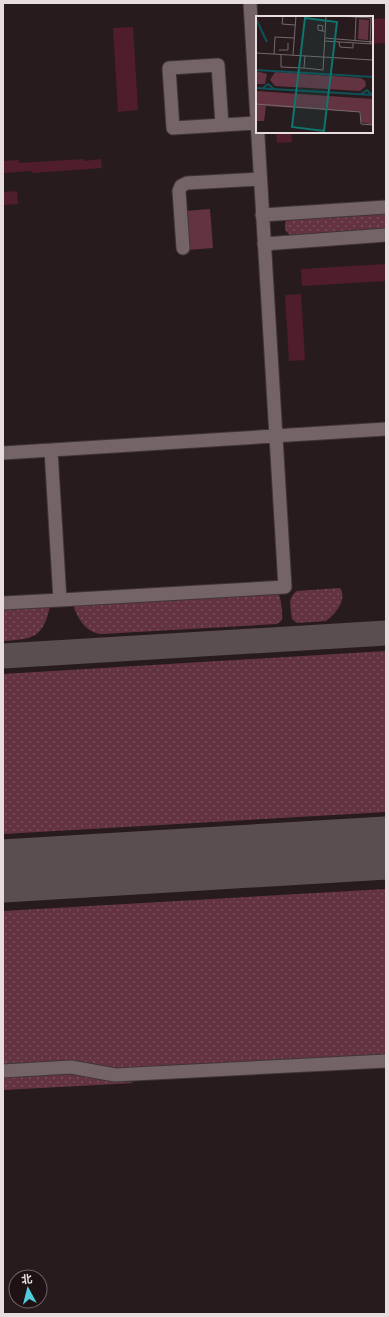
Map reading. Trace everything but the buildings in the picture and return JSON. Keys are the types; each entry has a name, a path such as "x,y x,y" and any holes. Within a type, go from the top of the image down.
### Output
{"lane":[{"path":"222,125 218,65 169,68 173,128 256,123 250,3"},
{"path":"3,604 285,587 257,133"},
{"path":"183,248 179,191 181,186 187,183 260,179"},
{"path":"262,215 386,207"},
{"path":"264,244 386,235"},
{"path":"3,453 386,429"},
{"path":"51,450 60,600"},
{"path":"3,1071 71,1067 115,1076 386,1061"}],"shaded area":[{"path":"210,209 213,248 188,250 185,211"},
{"path":"386,212 386,231 293,236 290,235 285,229 285,224 288,219"},
{"path":"340,588 342,597 339,606 326,621 297,623 292,619 291,600 292,596 297,591"},
{"path":"278,593 281,602 282,619 277,624 102,634 91,631 83,624 73,605"},
{"path":"50,606 44,625 35,635 29,638 3,641 3,609"},
{"path":"386,651 386,812 3,834 3,674"},
{"path":"386,889 386,1057 156,1071 149,1067 142,1066 135,1068 129,1073 3,1068 3,911"},
{"path":"73,1070 134,1083 3,1090 3,1074"}],"taxiway":[{"path":"3,656 386,633"}],"runway":[{"path":"3,871 386,848"}]}
